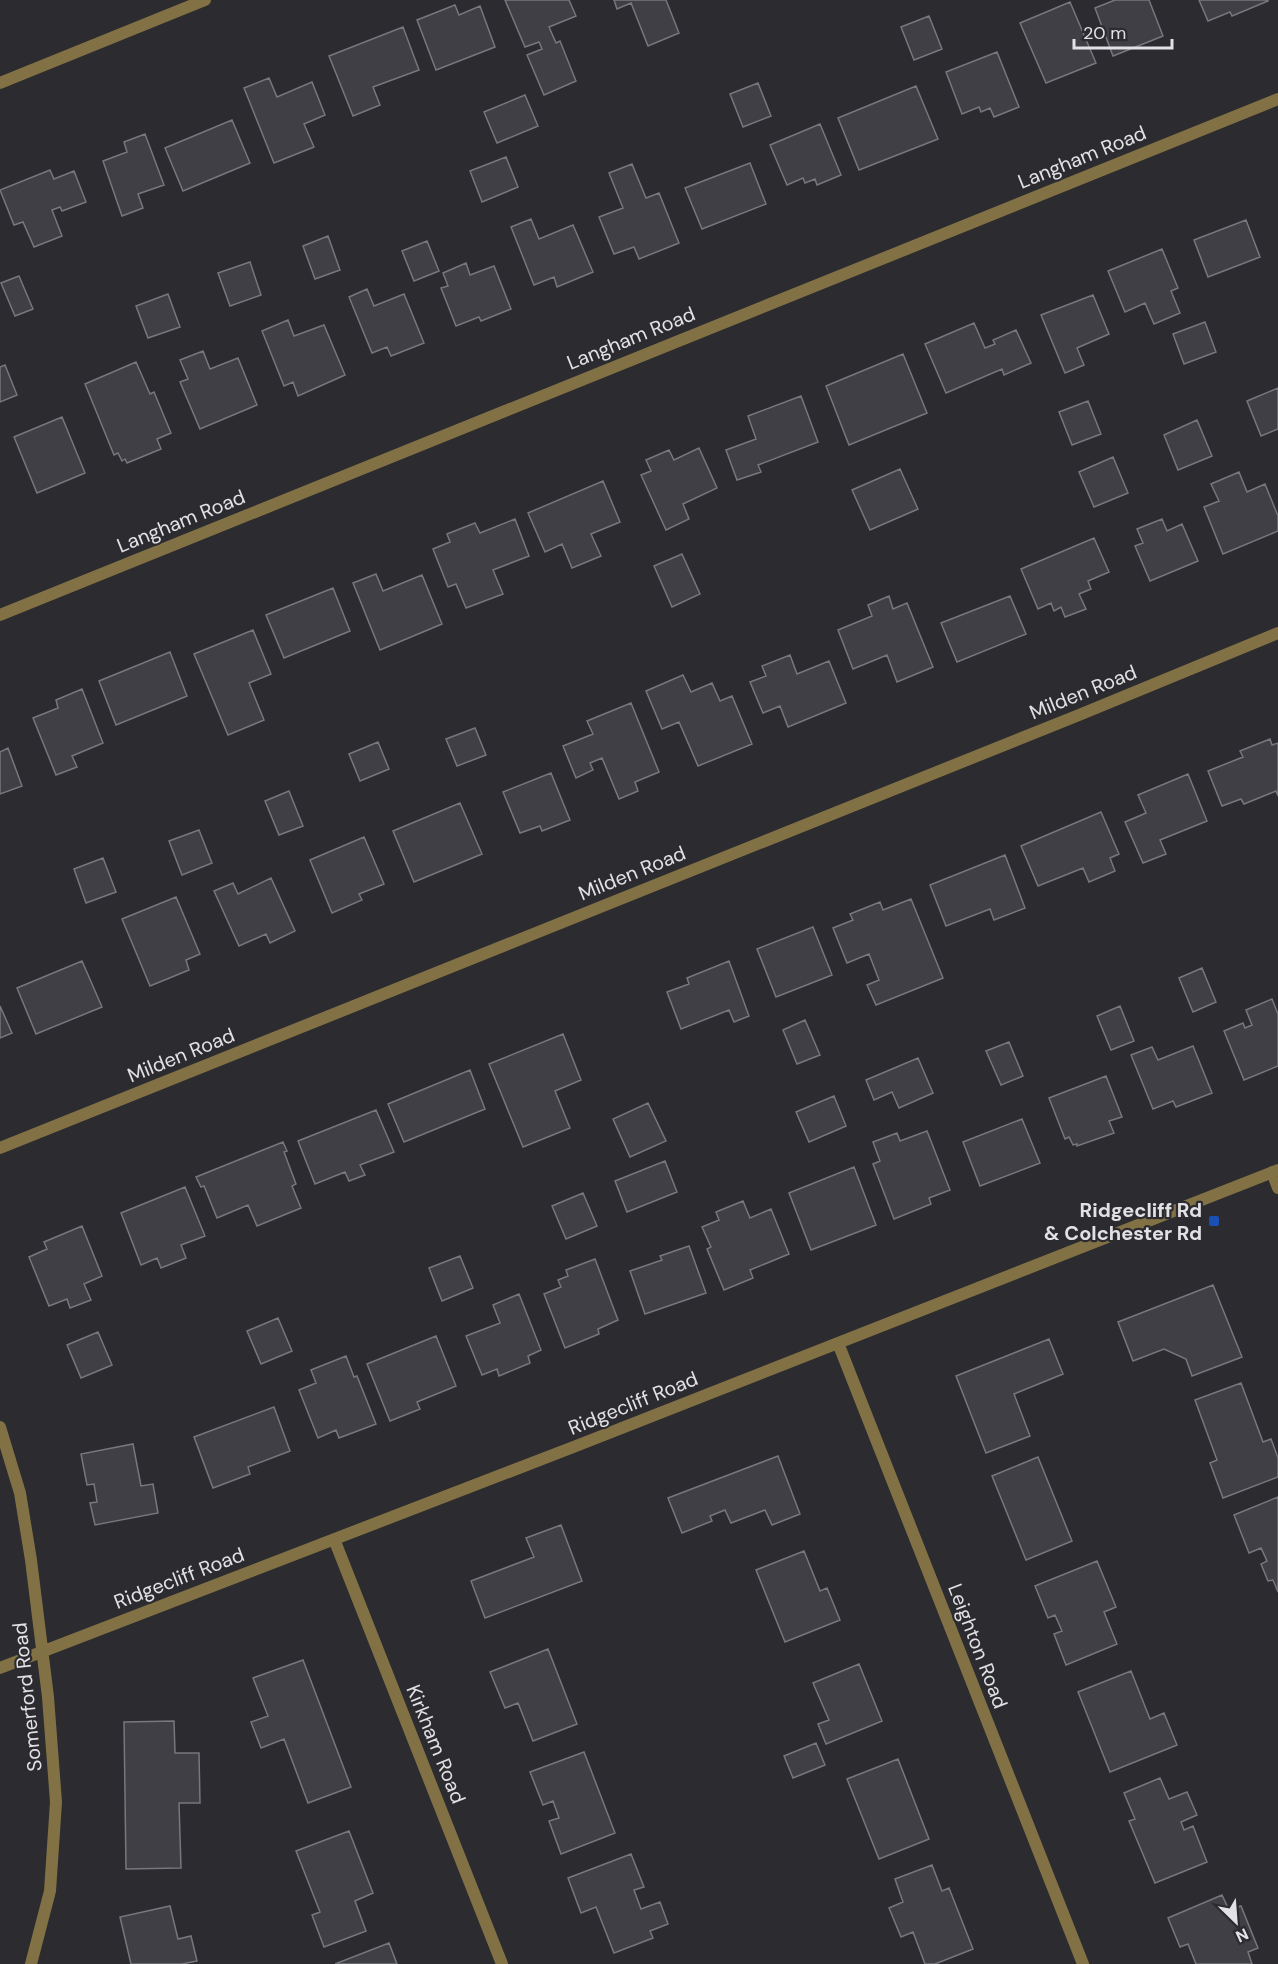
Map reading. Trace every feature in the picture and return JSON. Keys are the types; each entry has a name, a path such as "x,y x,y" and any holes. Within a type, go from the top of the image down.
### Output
{"street":[{"path":"0,83 205,0"},
{"name":"Langham Road","path":"0,615 1278,99"},
{"name":"Milden Road","path":"0,1148 1278,633"},
{"path":"1275,1171 1278,1188"},
{"name":"Ridgecliff Road","path":"0,1668 587,1442 1275,1171"},
{"name":"Leighton Road","path":"838,1343 1083,1964"},
{"name":"Somerford Road","path":"0,1427 20,1493 31,1560 48,1697 56,1802 50,1891 31,1964"},
{"name":"Kirkham Road","path":"334,1539 502,1964"}],"building":[{"path":"505,0 569,0 576,16 549,27 556,43 560,41 576,81 544,95 527,55 542,49 539,42 525,47"},
{"path":"614,0 666,0 679,33 648,46 631,3 617,9"},
{"path":"1115,0 1149,0 1163,36 1113,56 1095,8"},
{"path":"1199,0 1268,1 1232,16 1230,12 1208,21"},
{"path":"1070,2 1096,63 1046,83 1020,23"},
{"path":"455,5 459,15 480,6 495,47 436,70 417,20"},
{"path":"929,16 942,49 914,60 901,27"},
{"path":"403,27 419,70 373,87 380,105 353,116 329,56"},
{"path":"997,52 1019,107 994,117 990,108 981,112 979,107 962,114 946,72"},
{"path":"269,78 277,97 312,82 325,115 304,124 314,147 274,163 244,88"},
{"path":"758,83 771,116 743,127 730,94"},
{"path":"916,86 938,139 859,170 838,118"},
{"path":"525,95 538,126 497,143 484,112"},
{"path":"232,120 250,163 183,191 165,148"},
{"path":"820,124 841,175 817,185 815,179 805,183 803,178 787,185 770,145"},
{"path":"145,134 164,185 138,194 143,208 122,216 103,161 127,152 124,142"},
{"path":"506,157 518,187 482,202 470,171"},
{"path":"750,163 766,204 702,229 685,188"},
{"path":"632,164 646,198 659,193 679,243 639,259 634,247 614,254 599,217 623,208 609,173"},
{"path":"50,170 54,179 74,171 86,202 62,211 60,207 52,210 62,236 34,247 23,222 14,225 0,190"},
{"path":"531,219 539,239 573,225 593,272 557,287 554,277 534,285 511,227"},
{"path":"1246,220 1260,257 1208,277 1194,240"},
{"path":"328,236 340,270 315,279 303,246"},
{"path":"427,241 439,271 414,281 402,251"},
{"path":"1162,249 1178,288 1171,291 1180,313 1154,324 1145,303 1125,312 1108,271"},
{"path":"250,262 261,295 230,306 218,273"},
{"path":"466,263 470,275 494,266 511,309 481,321 479,317 456,326 441,288 448,286 443,273"},
{"path":"19,276 33,309 15,316 1,283"},
{"path":"367,289 374,306 404,294 424,343 391,356 387,347 372,353 349,297"},
{"path":"168,294 180,327 148,338 136,306"},
{"path":"1093,295 1109,334 1077,348 1084,365 1065,373 1041,315"},
{"path":"288,320 294,336 324,325 345,375 298,396 293,382 284,386 262,331"},
{"path":"1205,322 1216,352 1184,364 1173,334"},
{"path":"974,323 985,348 995,344 993,340 1016,330 1031,363 1004,375 1002,369 946,393 925,344"},
{"path":"203,351 210,369 238,358 257,405 200,429 180,382 188,379 180,360"},
{"path":"903,354 927,413 849,445 826,386"},
{"path":"136,362 150,394 154,392 171,433 157,439 161,449 127,463 125,459 122,461 118,453 114,455 85,384"},
{"path":"5,365 17,395 0,402 0,367"},
{"path":"1278,388 1278,429 1261,436 1247,401"},
{"path":"801,396 818,442 758,465 761,472 737,480 726,450 756,439 748,416"},
{"path":"1088,401 1101,434 1072,445 1059,412"},
{"path":"62,417 85,473 37,493 14,437"},
{"path":"1197,420 1212,456 1178,470 1164,435"},
{"path":"699,448 717,488 683,504 689,519 666,530 641,475 651,471 646,460 669,450 674,460"},
{"path":"1113,457 1128,493 1094,507 1079,472"},
{"path":"900,469 918,509 870,530 852,490"},
{"path":"1239,472 1247,492 1265,484 1278,516 1278,531 1223,554 1204,507 1219,501 1211,484"},
{"path":"603,481 620,522 591,534 601,556 572,568 562,544 545,552 528,513"},
{"path":"515,519 529,556 493,570 503,594 466,608 456,584 448,587 433,549 450,542 447,534 475,523 480,533"},
{"path":"1162,519 1167,531 1182,524 1198,561 1150,581 1135,546 1143,543 1137,529"},
{"path":"1094,538 1109,572 1088,581 1091,589 1079,594 1086,609 1065,617 1061,607 1054,611 1051,603 1038,609 1021,569"},
{"path":"682,554 700,594 672,607 654,566"},
{"path":"376,574 383,591 422,575 442,624 380,650 353,583"},
{"path":"333,588 350,631 284,658 266,615"},
{"path":"889,596 893,609 907,603 933,667 897,682 887,655 853,669 838,630 872,616 868,605"},
{"path":"1010,596 1026,634 957,662 941,623"},
{"path":"253,630 271,674 249,683 264,720 228,735 194,654"},
{"path":"170,652 187,696 116,725 99,681"},
{"path":"790,655 797,674 829,661 846,703 788,727 780,706 763,713 750,682 766,676 762,666"},
{"path":"683,675 691,692 712,683 720,701 732,696 752,744 698,766 679,722 662,729 646,691"},
{"path":"82,689 103,743 72,756 77,767 56,775 33,718 58,708 56,700"},
{"path":"631,703 659,772 635,782 638,791 619,799 602,758 590,763 593,770 576,778 563,746 593,734 587,721"},
{"path":"475,728 486,755 457,766 446,739"},
{"path":"1270,739 1272,745 1278,743 1278,796 1276,791 1244,804 1241,799 1222,806 1208,771 1243,757 1240,751"},
{"path":"378,742 389,769 360,781 349,754"},
{"path":"8,748 22,786 0,794 0,752"},
{"path":"551,773 570,820 542,831 540,826 520,833 503,792"},
{"path":"1188,774 1207,821 1160,840 1166,854 1143,863 1125,822 1146,813 1138,795"},
{"path":"289,791 303,826 279,835 265,801"},
{"path":"460,803 482,854 414,882 393,831"},
{"path":"1101,812 1119,854 1110,858 1115,871 1089,882 1083,868 1038,886 1021,846"},
{"path":"199,830 212,863 182,875 169,841"},
{"path":"364,837 384,884 359,894 362,900 332,913 310,860"},
{"path":"1005,855 1025,908 994,920 990,909 946,926 930,885"},
{"path":"103,858 116,892 86,903 74,869"},
{"path":"271,878 295,931 270,943 266,934 239,946 214,891 233,883 238,894"},
{"path":"176,897 200,954 186,960 189,970 150,986 122,919"},
{"path":"911,899 943,978 876,1005 867,985 879,980 869,954 847,963 833,928 853,920 850,914 880,902 883,910"},
{"path":"813,927 832,975 776,997 757,949"},
{"path":"82,961 102,1007 36,1034 17,988"},
{"path":"729,961 749,1016 734,1022 729,1010 681,1029 667,992 689,984 687,978"},
{"path":"1202,968 1216,1002 1193,1012 1179,978"},
{"path":"1272,999 1278,1014 1278,1066 1244,1080 1224,1031 1243,1023 1245,1028 1252,1025 1246,1010"},
{"path":"0,1006 12,1033 0,1038"},
{"path":"1120,1006 1134,1041 1111,1050 1097,1016"},
{"path":"805,1020 820,1055 797,1064 783,1030"},
{"path":"563,1034 581,1080 555,1091 570,1128 523,1147 489,1064"},
{"path":"1009,1042 1023,1076 1001,1085 986,1051"},
{"path":"1193,1046 1212,1093 1176,1107 1173,1101 1153,1109 1131,1055 1152,1047 1158,1060"},
{"path":"918,1058 933,1093 899,1108 892,1092 874,1100 866,1080"},
{"path":"470,1070 485,1109 404,1142 388,1104"},
{"path":"1106,1076 1122,1117 1109,1121 1114,1133 1077,1146 1077,1144 1073,1145 1069,1137 1065,1139 1049,1098"},
{"path":"834,1096 846,1126 809,1142 796,1112"},
{"path":"648,1103 666,1141 630,1157 613,1119"},
{"path":"376,1110 394,1152 360,1165 365,1175 349,1181 345,1172 315,1184 298,1141"},
{"path":"1022,1119 1040,1163 980,1186 963,1142"},
{"path":"927,1131 950,1190 929,1198 931,1204 894,1219 873,1164 880,1161 873,1142 897,1133 900,1141"},
{"path":"283,1142 287,1151 284,1152 296,1184 292,1186 301,1208 257,1226 248,1205 217,1218 204,1186 201,1187 196,1177"},
{"path":"665,1161 677,1192 627,1212 615,1181"},
{"path":"854,1167 876,1225 811,1250 789,1193"},
{"path":"185,1187 205,1236 181,1245 186,1258 161,1268 157,1258 141,1265 121,1213"},
{"path":"583,1193 597,1226 566,1239 552,1206"},
{"path":"743,1201 750,1218 771,1209 789,1254 750,1270 753,1278 724,1290 707,1249 711,1247 702,1227 719,1220 716,1212"},
{"path":"82,1226 102,1276 84,1284 91,1300 70,1308 67,1299 49,1306 29,1257 47,1249 44,1242"},
{"path":"689,1246 706,1293 645,1314 630,1271 662,1260 660,1256"},
{"path":"460,1256 473,1288 442,1301 429,1268"},
{"path":"595,1259 618,1320 598,1329 599,1334 565,1348 544,1294 561,1287 558,1280 568,1276 566,1270"},
{"path":"1213,1285 1242,1357 1192,1376 1186,1359 1164,1349 1133,1361 1118,1322"},
{"path":"519,1294 541,1350 528,1356 530,1363 499,1376 497,1369 482,1375 466,1336 500,1323 493,1305"},
{"path":"278,1318 292,1351 261,1364 247,1331"},
{"path":"98,1332 112,1365 81,1378 67,1345"},
{"path":"436,1336 456,1386 417,1402 420,1409 390,1421 367,1364"},
{"path":"1049,1339 1063,1374 1014,1394 1030,1436 986,1453 956,1376"},
{"path":"346,1356 354,1377 357,1376 376,1424 339,1438 336,1430 318,1438 299,1390 316,1383 311,1370"},
{"path":"1241,1383 1263,1442 1271,1439 1278,1458 1278,1477 1223,1498 1210,1463 1217,1460 1195,1400"},
{"path":"274,1407 290,1451 248,1467 250,1474 213,1488 194,1437"},
{"path":"133,1444 141,1486 153,1484 158,1513 95,1525 90,1503 97,1502 94,1484 87,1485 81,1454"},
{"path":"778,1456 800,1514 772,1525 765,1510 731,1523 725,1510 710,1516 712,1521 682,1533 668,1498"},
{"path":"1038,1457 1072,1541 1026,1560 992,1476"},
{"path":"1278,1497 1278,1592 1273,1580 1268,1581 1261,1564 1267,1561 1261,1548 1249,1553 1234,1515"},
{"path":"561,1525 582,1581 485,1618 471,1581 534,1557 526,1538"},
{"path":"804,1551 820,1591 827,1588 840,1620 785,1642 756,1570"},
{"path":"1097,1561 1116,1607 1104,1612 1117,1644 1066,1665 1054,1634 1062,1631 1055,1615 1048,1618 1035,1586"},
{"path":"548,1649 577,1724 533,1741 518,1703 505,1708 490,1672"},
{"path":"303,1660 351,1787 308,1803 284,1739 261,1748 251,1722 268,1716 253,1678"},
{"path":"859,1664 882,1721 826,1744 818,1724 829,1720 813,1683"},
{"path":"1131,1671 1150,1719 1164,1713 1177,1745 1110,1772 1078,1692"},
{"path":"174,1721 175,1753 199,1753 200,1803 179,1803 181,1868 126,1869 124,1722"},
{"path":"816,1743 825,1765 793,1778 784,1756"},
{"path":"584,1752 615,1833 561,1854 549,1821 559,1818 553,1801 543,1805 530,1772"},
{"path":"898,1759 929,1839 879,1859 847,1779"},
{"path":"1160,1778 1169,1799 1187,1792 1197,1815 1181,1822 1184,1830 1193,1826 1207,1862 1155,1883 1129,1821 1135,1819 1124,1793"},
{"path":"349,1831 373,1893 355,1901 366,1931 324,1947 312,1915 320,1912 296,1851"},
{"path":"631,1854 644,1887 634,1890 641,1909 660,1902 668,1924 650,1931 653,1938 614,1953 596,1907 581,1913 568,1878"},
{"path":"932,1865 942,1891 949,1888 973,1949 935,1964 925,1964 913,1932 901,1937 889,1908 903,1902 895,1879"},
{"path":"1222,1895 1229,1910 1241,1906 1258,1948 1248,1952 1252,1964 1196,1964 1188,1944 1180,1947 1168,1918"},
{"path":"170,1906 178,1939 191,1936 197,1961 182,1964 131,1964 120,1917"},
{"path":"389,1943 397,1964 335,1964"}],"place":[{"name":"Ridgecliff Rd & Colchester Rd","path":"1214,1221"}]}
